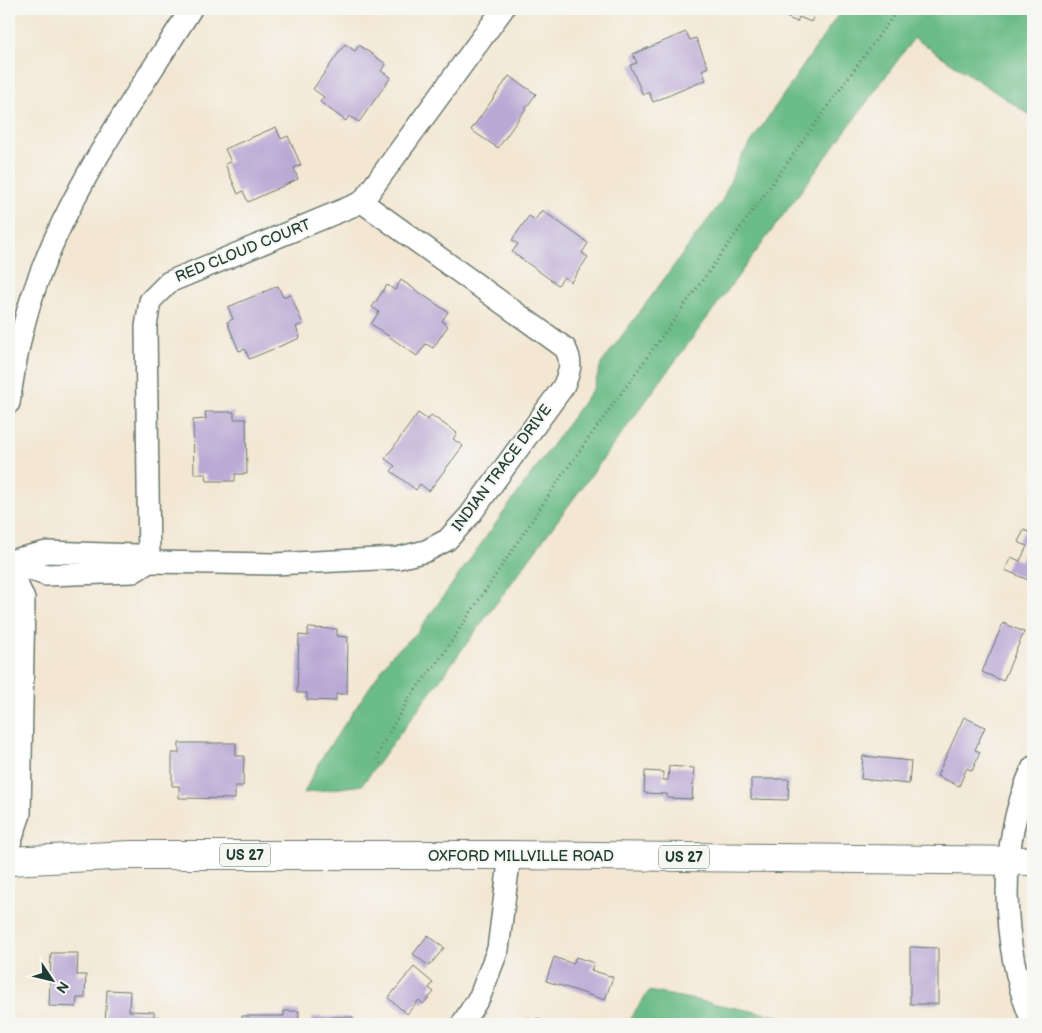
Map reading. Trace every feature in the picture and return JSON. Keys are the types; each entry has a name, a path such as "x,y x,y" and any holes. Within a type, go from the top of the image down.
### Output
{"highway":[{"name":"OXFORD MILLVILLE ROAD","path":"9,861 131,855 510,855 1022,861"}],"street":[{"path":"9,403 16,356 31,299 53,244 95,162 191,9"},
{"path":"362,202 503,9"},
{"name":"RED CLOUD COURT","path":"149,562 146,327 150,301 169,282 362,202"},
{"name":"INDIAN TRACE DRIVE","path":"9,561 46,575 133,572 149,562 274,564 398,558 426,551 447,540 470,515 563,386 570,374 571,358 565,348 362,202"},
{"path":"9,566 24,599 20,814 9,846"},
{"path":"1033,767 1022,791 1013,824 1022,861 1007,902 1016,978 1033,1024"},
{"path":"462,1024 480,996 498,949 510,855"}],"path":[{"path":"380,764 377,757 382,744 409,698 441,657 563,474 898,9"}],"green space":[{"path":"842,9 1032,9 1033,117 914,38 362,785 304,793 321,759 391,656 417,633 594,387 601,364 722,201 739,160"},
{"path":"649,991 818,1024 626,1024"}],"building":[{"path":"768,9 817,9 811,22 799,17 797,22"},
{"path":"686,32 690,40 696,38 708,67 702,70 706,80 653,102 649,92 643,95 630,65 637,63 633,54"},
{"path":"345,44 355,51 359,45 386,64 381,71 391,77 359,122 349,116 346,121 320,102 324,97 313,89"},
{"path":"509,76 536,94 498,148 471,130"},
{"path":"276,127 281,139 288,136 301,165 294,168 298,179 248,202 243,191 238,194 225,164 231,162 225,149"},
{"path":"542,210 588,243 582,253 588,257 571,282 564,277 558,285 512,252 518,244 512,240 529,216 535,220"},
{"path":"401,280 448,312 442,321 448,326 433,348 426,344 417,356 371,324 379,312 372,307 387,285 395,290"},
{"path":"278,286 283,297 290,294 303,324 296,327 300,338 249,359 245,349 239,351 227,322 233,319 228,307"},
{"path":"205,412 234,412 234,419 246,419 247,474 235,474 235,481 207,481 206,474 194,474 193,420 206,419"},
{"path":"418,413 428,420 431,415 457,433 453,439 463,446 429,491 420,484 416,490 391,471 395,466 385,459"},
{"path":"1024,530 1033,534 1033,582 1005,570 1011,557 1020,561 1027,546 1018,542"},
{"path":"1003,623 1024,632 1003,681 982,672"},
{"path":"308,628 337,629 337,636 348,637 347,694 336,694 336,701 307,700 307,693 297,693 299,635 308,636"},
{"path":"964,717 985,727 975,750 980,752 972,771 967,768 959,786 937,776"},
{"path":"179,743 236,743 236,756 244,756 243,786 235,786 235,799 179,798 179,786 172,786 172,753 179,753"},
{"path":"863,756 911,761 909,784 861,779"},
{"path":"669,766 694,768 692,799 667,798 667,794 644,793 645,771 663,772 663,780 668,780"},
{"path":"751,779 789,779 788,800 751,799"},
{"path":"428,935 444,948 429,966 413,954"},
{"path":"910,947 938,948 938,1004 910,1004"},
{"path":"51,953 78,953 77,975 86,975 85,998 77,998 76,1007 49,1006"},
{"path":"554,957 573,964 576,957 594,963 591,970 613,977 605,1000 546,981"},
{"path":"414,967 433,983 429,988 434,992 423,1004 419,1000 407,1014 388,998"},
{"path":"107,990 130,991 129,1011 154,1012 154,1024 105,1024"},
{"path":"284,1011 299,1011 298,1024 242,1024 242,1016 284,1016"},
{"path":"312,1017 353,1017 352,1024 312,1024"},
{"path":"528,1018 535,1022 537,1018 548,1024 524,1024"}]}
